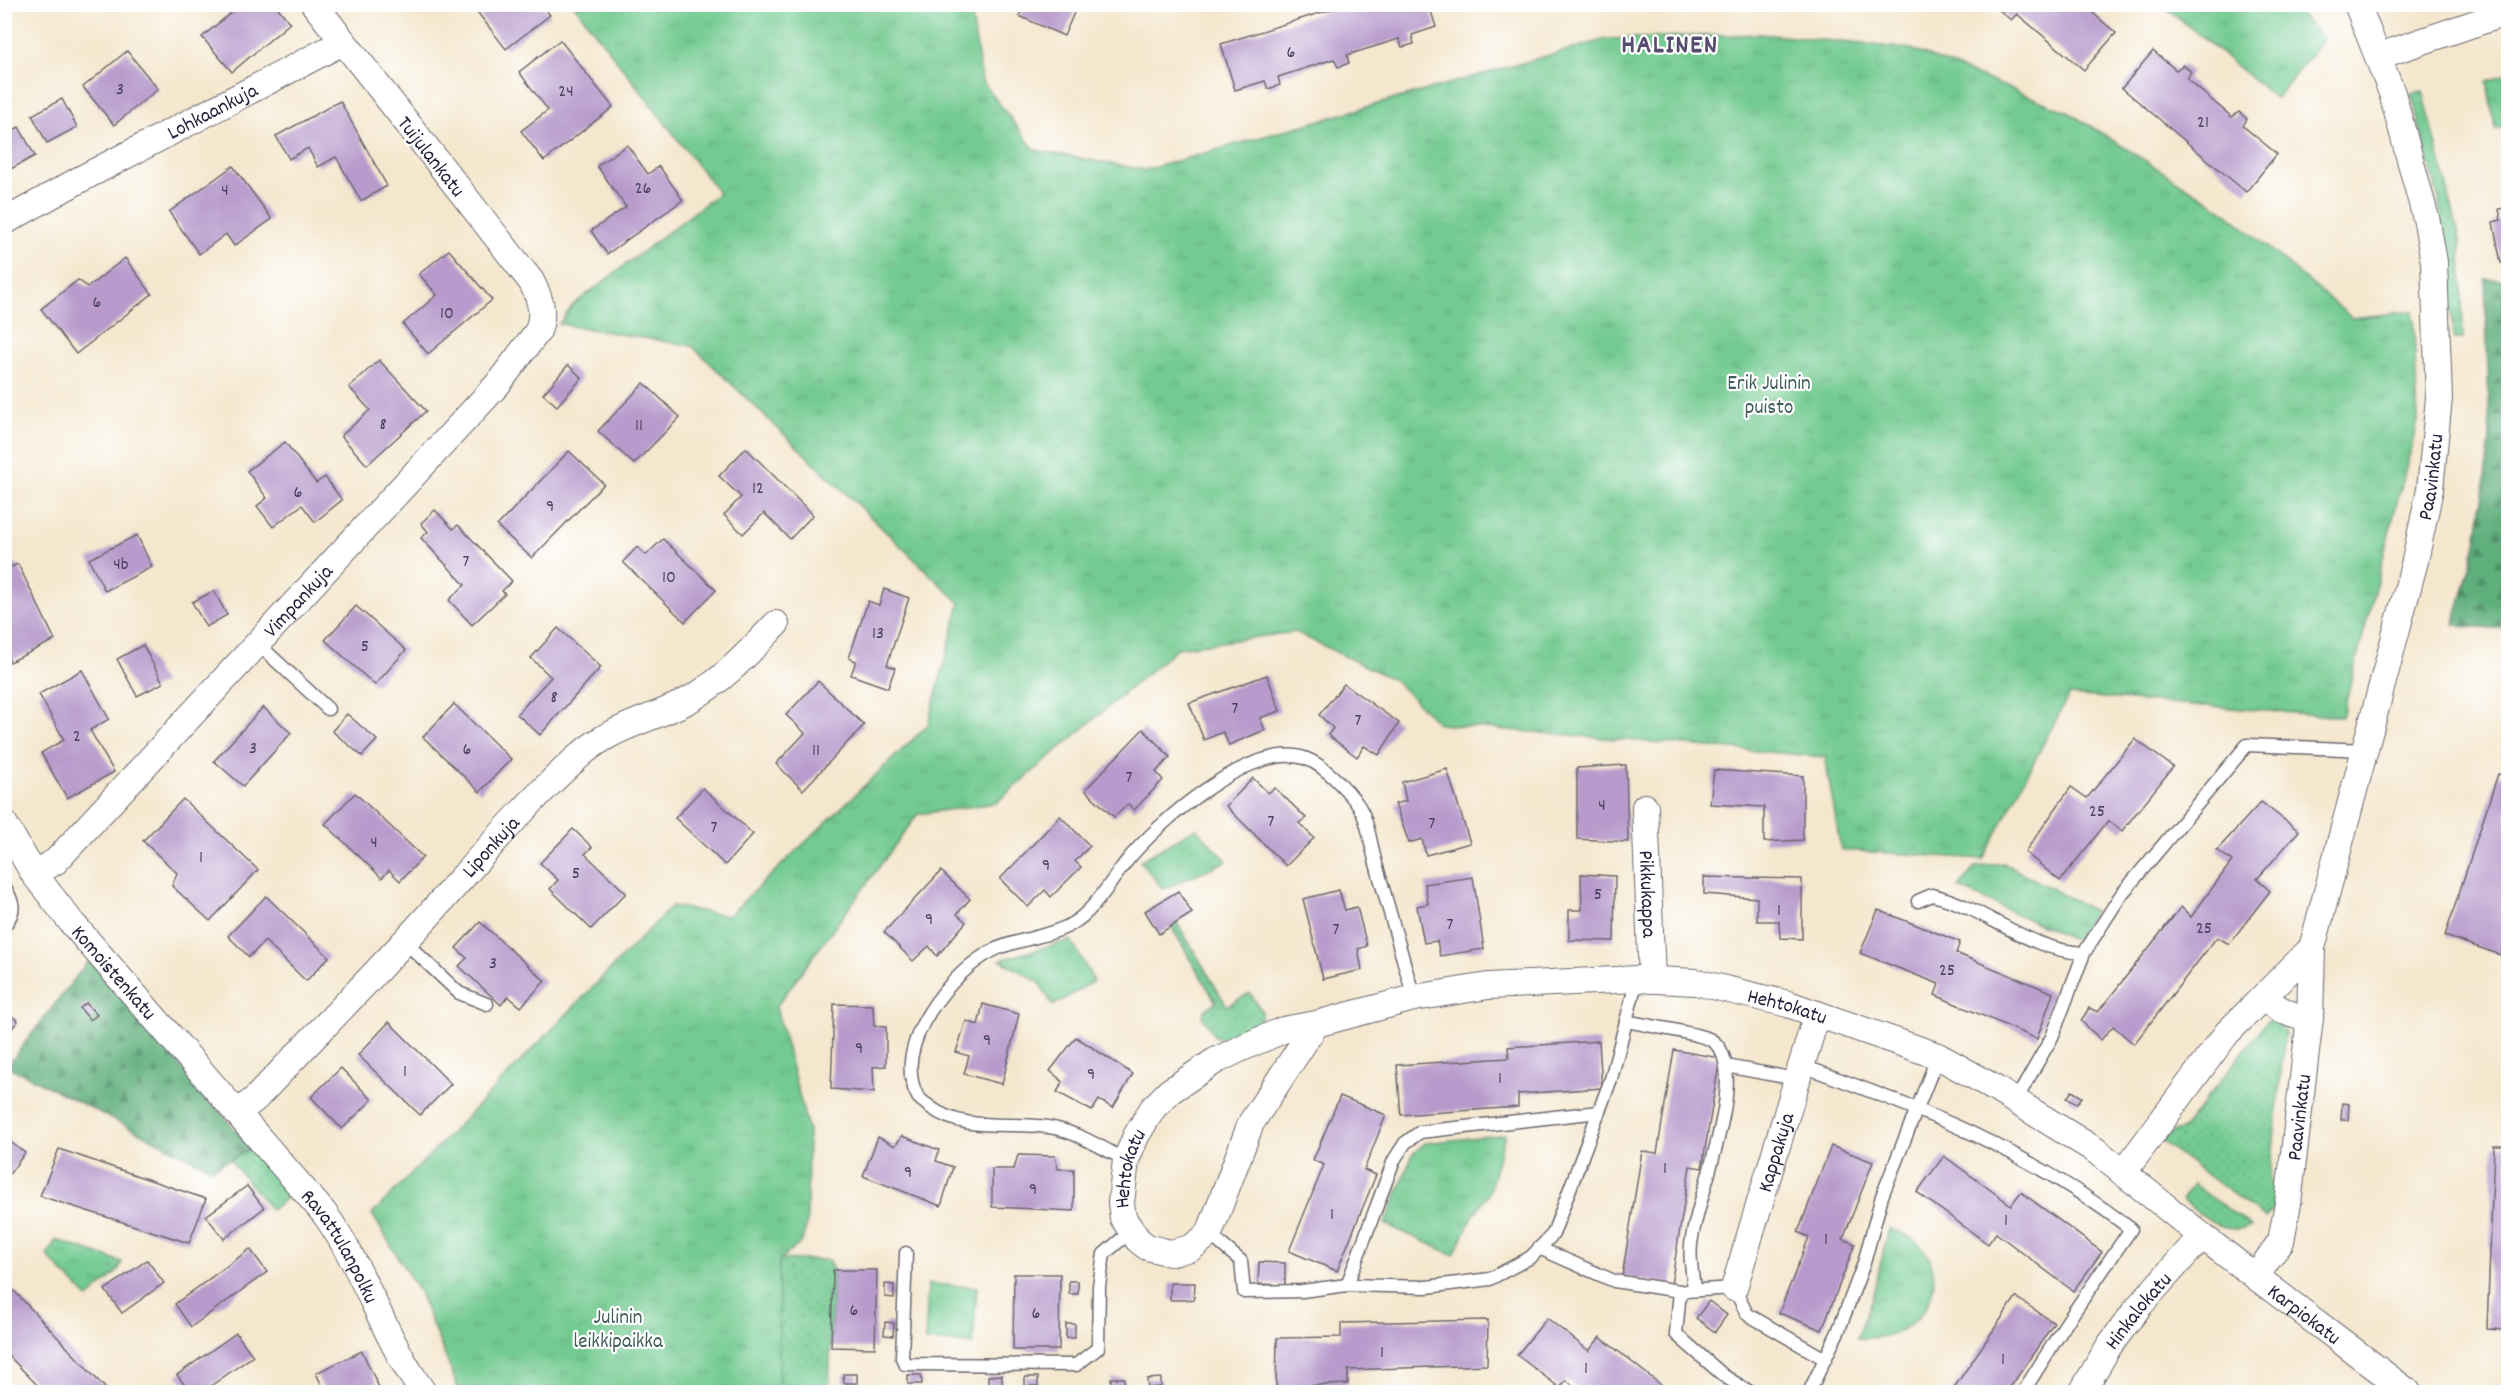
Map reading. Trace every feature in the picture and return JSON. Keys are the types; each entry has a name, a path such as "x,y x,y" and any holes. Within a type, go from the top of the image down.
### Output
{"street":[{"name":"Tuijulankatu","path":"314,4 531,281 542,311"},
{"name":"Paavinkatu","path":"2256,1276 2281,1241 2288,1203 2310,1017 2312,948 2418,550 2430,489 2439,398 2434,262 2427,222 2403,129 2379,56 2357,4"},
{"path":"2379,56 2508,12"},
{"name":"Lohkaankuja","path":"4,222 79,180 343,42"},
{"name":"Vimpankuja","path":"34,874 56,861 496,385 538,331 542,311"},
{"name":"Liponkuja","path":"237,1113 255,1099 405,942 482,854 577,757 608,734 687,701 731,670 776,624"},
{"name":"Pikkukappa","path":"1645,807 1645,980"},
{"name":"Komoistenkatu","path":"4,823 34,874 72,923 237,1113"},
{"name":"Paavinkatu","path":"2123,1173 2227,1034 2312,948"},
{"name":"Hehtokatu","path":"1209,1234 1191,1248 1170,1252 1148,1247 1130,1232 1123,1218 1121,1203 1126,1160 1152,1108 1185,1079 1215,1061 1283,1030 1316,1024 1414,998 1509,985 1645,980 1696,982 1742,991 1938,1056 2016,1100 2095,1150 2202,1236"},
{"path":"2264,997 2277,1008 2296,1017 2310,1017"},
{"name":"Kappakuja","path":"1734,1288 1816,1014"},
{"path":"1209,1234 1251,1123 1316,1024"},
{"name":"Ravattulanpolku","path":"237,1113 342,1238 407,1371 423,1392"},
{"name":"Karpiokatu","path":"2202,1236 2408,1392"},
{"name":"Hinkalokatu","path":"2082,1392 2109,1346 2134,1313 2202,1236"}],"lane":[{"path":"257,643 328,709"},
{"path":"2016,1100 2052,1037 2084,953 2121,895 2247,745 2364,750"},
{"path":"1126,1160 1055,1128 971,1124 943,1116 919,1098 911,1071 917,1034 933,1005 961,975 993,950 1070,925 1098,900 1127,860 1160,827 1194,797 1231,772 1286,754 1308,759 1344,786 1363,813 1414,998"},
{"path":"4,886 15,907 13,915 4,926"},
{"path":"1918,902 1932,894 1957,900 2061,952 2084,953"},
{"path":"405,942 459,993 488,1004"},
{"path":"1209,1234 1241,1261 1244,1292 1302,1291 1347,1285 1427,1287 1490,1279 1531,1257 1553,1234 1611,1078 1626,1022 1645,980"},
{"path":"1626,1022 1710,1040 1726,1057 1728,1089 1718,1143 1702,1190 1690,1245 1694,1290"},
{"path":"1809,1392 1864,1263 1882,1196 1938,1056"},
{"path":"1726,1066 1798,1072 1918,1108 1975,1132 2045,1171 2098,1203 2131,1229 2067,1322 2023,1392"},
{"path":"1347,1285 1394,1160 1405,1143 1420,1132 1599,1112"},
{"path":"906,1253 902,1358 905,1364 1076,1365 1098,1348 1099,1286 1104,1254 1130,1232"},
{"path":"1539,1248 1614,1281 1680,1291 1734,1288 1747,1314 1825,1359"},
{"path":"1680,1291 1676,1334 1724,1376 1750,1392"}],"green space":[{"name":"Erik Julinin puisto","path":"574,5 970,5 982,81 1035,150 1145,170 1607,39 1762,34 1911,49 2068,112 2222,209 2352,318 2413,311 2418,421 2342,717 2069,695 1983,859 1841,850 1825,757 1439,724 1394,680 1295,632 1177,648 996,803 918,814 776,1007 808,1129 807,1222 802,1242 779,1260 779,1392 460,1392 419,1292 372,1214 672,906 728,916 928,725 960,603 692,346 559,324 573,305 719,193"},
{"path":"2163,5 2290,5 2324,38 2276,99"},
{"path":"2508,74 2508,127 2495,129 2487,81"},
{"path":"2423,91 2461,243 2463,339 2454,339 2439,200 2411,94"},
{"path":"2485,279 2508,280 2508,629 2454,625 2476,544 2490,441"},
{"path":"1196,828 1227,861 1163,889 1140,861"},
{"path":"2003,863 2094,911 2075,940 1959,888 1975,867"},
{"path":"1177,923 1227,1006 1250,993 1262,1011 1260,1028 1227,1042 1215,1037 1202,1016 1205,1010 1216,1002 1171,926"},
{"path":"1071,940 1094,981 1053,1006 1039,982 1000,960"},
{"path":"89,960 251,1148 212,1169 7,1066"},
{"path":"2268,1020 2279,1023 2285,1034 2270,1178 2276,1200 2265,1218 2161,1141 2168,1134 2183,1129"},
{"path":"1505,1134 1489,1193 1473,1216 1454,1255 1385,1224 1413,1154 1425,1143"},
{"path":"251,1148 291,1192 271,1210 230,1160"},
{"path":"2193,1184 2251,1226 2231,1229 2206,1219 2182,1200"},
{"path":"1889,1229 1912,1239 1927,1254 1933,1273 1932,1292 1923,1311 1907,1326 1885,1336 1857,1338 1872,1298"},
{"path":"56,1240 122,1262 118,1271 88,1298 47,1256"},
{"name":"Julinin leikkipaikka","path":"430,1256 828,1260 833,1270 829,1392 460,1392 419,1292 407,1271"},
{"path":"928,1284 977,1287 973,1344 925,1341"}],"building":[{"path":"225,4 275,4 290,23 232,72 202,37 232,12"},
{"path":"471,4 541,4 550,15 506,49"},
{"path":"1025,4 1087,4 1085,10 1076,8 1064,36 1019,16"},
{"path":"1992,4 2094,4 2096,6 2093,13 2116,33 2084,70 2017,14 2011,20"},
{"path":"1345,5 1429,5 1436,27 1412,35 1414,44 1402,47 1399,39 1347,55 1349,63 1338,67 1334,59 1278,77 1280,85 1268,89 1265,81 1235,90 1221,44"},
{"path":"560,40 613,107 544,161 521,131 548,110 519,72"},
{"path":"127,51 158,89 114,125 83,87"},
{"path":"2153,51 2176,70 2183,65 2187,68 2191,72 2187,79 2232,117 2239,112 2247,119 2243,126 2277,154 2246,192 2122,88"},
{"path":"62,99 77,127 47,143 32,115"},
{"path":"340,101 387,186 361,201 336,157 318,167 308,148 289,159 276,136"},
{"path":"19,127 35,156 5,172 12,186 4,190 4,135"},
{"path":"627,145 648,174 659,166 683,200 607,254 591,231 626,207 597,166"},
{"path":"233,166 272,219 234,246 226,234 199,254 169,212"},
{"path":"2508,208 2508,262 2501,263 2493,222 2501,220 2499,209"},
{"path":"449,250 492,300 428,354 403,324 437,295 419,274"},
{"path":"125,258 152,294 76,354 41,309 78,280 88,287"},
{"path":"379,360 426,411 367,465 341,436 370,410 349,387"},
{"path":"568,365 582,378 557,406 543,394"},
{"path":"644,383 680,417 634,464 598,431"},
{"path":"285,442 316,483 325,477 342,500 315,522 302,505 273,527 257,506 267,498 247,471"},
{"path":"746,448 813,515 790,539 764,513 743,534 724,515 741,497 719,476"},
{"path":"569,451 604,484 532,558 497,526"},
{"path":"435,510 453,529 458,525 512,581 502,591 505,594 472,625 449,600 465,585 421,538 428,532 421,523"},
{"path":"137,535 152,567 105,591 89,559"},
{"path":"663,539 716,590 685,622 623,562 637,547 646,555"},
{"path":"18,564 55,640 10,662 4,650 4,570"},
{"path":"884,589 909,598 887,665 895,668 888,688 851,675 856,661 849,658 868,601 879,605"},
{"path":"214,591 227,615 206,627 192,602"},
{"path":"356,606 406,650 375,685 325,640"},
{"path":"558,628 601,667 540,735 517,714 551,677 531,658"},
{"path":"143,645 163,683 137,696 117,659"},
{"path":"82,670 109,719 90,730 114,772 67,798 41,753 64,740 39,694"},
{"path":"1267,675 1280,711 1260,718 1265,730 1229,745 1223,732 1204,740 1189,703"},
{"path":"818,681 864,725 803,790 776,764 805,733 786,715"},
{"path":"1344,684 1399,723 1379,755 1364,746 1357,757 1328,735 1333,728 1319,715"},
{"path":"454,704 511,759 480,792 423,737"},
{"path":"263,707 291,733 243,786 214,761"},
{"path":"347,714 377,740 362,756 332,731"},
{"path":"1143,729 1170,757 1156,772 1163,780 1134,810 1128,804 1114,817 1085,790"},
{"path":"2135,739 2173,767 2122,831 2108,821 2060,881 2025,852 2071,787 2087,798"},
{"path":"1626,765 1628,842 1577,839 1577,768"},
{"path":"1447,769 1470,843 1426,855 1422,839 1409,843 1395,804 1406,801 1402,782"},
{"path":"1714,770 1803,776 1803,840 1764,842 1764,807 1710,804"},
{"path":"2498,774 2508,777 2508,933 2501,955 2445,936"},
{"path":"1253,778 1268,793 1275,788 1306,818 1299,823 1314,838 1286,866 1226,806"},
{"path":"703,788 753,834 725,865 675,818"},
{"path":"355,793 423,857 400,881 389,870 382,878 325,824"},
{"path":"183,799 258,870 210,921 172,886 177,873 143,841"},
{"path":"2261,802 2299,831 2257,879 2270,891 2229,944 2217,937 2134,1044 2113,1026 2101,1040 2081,1021 2089,1008 2098,1012 2181,907 2191,917 2232,861 2217,850"},
{"path":"1060,816 1090,846 1075,861 1081,867 1051,897 1045,890 1028,907 1000,879"},
{"path":"573,829 592,847 585,854 626,893 591,929 550,889 558,880 540,863"},
{"path":"941,871 970,899 957,914 966,922 937,956 929,946 913,961 884,932"},
{"path":"1581,874 1615,876 1614,941 1569,940 1569,910 1582,910"},
{"path":"1473,877 1484,949 1440,956 1437,941 1424,943 1417,906 1428,904 1425,884"},
{"path":"1704,877 1802,879 1802,939 1780,938 1779,921 1757,921 1757,898 1704,894"},
{"path":"1339,890 1345,910 1357,907 1367,946 1358,949 1362,970 1323,979 1303,899"},
{"path":"1178,891 1192,913 1159,934 1145,911"},
{"path":"266,896 329,957 306,981 265,941 249,957 228,936"},
{"path":"1878,910 1960,942 1956,953 2053,993 2037,1039 1935,995 1939,984 1860,953"},
{"path":"480,922 545,981 521,1007 508,996 501,1005 459,966 467,958 456,948"},
{"path":"86,1003 97,1015 90,1020 80,1008"},
{"path":"834,1004 873,1005 874,1026 886,1027 886,1066 873,1067 874,1092 831,1089"},
{"path":"983,1004 1019,1014 1002,1084 964,1074 969,1056 956,1052 966,1021 978,1025"},
{"path":"4,1010 18,1021 4,1038"},
{"path":"389,1022 451,1084 420,1115 358,1055"},
{"path":"1076,1037 1133,1074 1113,1108 1099,1100 1092,1111 1057,1092 1063,1082 1050,1071"},
{"path":"1599,1041 1602,1088 1518,1094 1518,1107 1401,1115 1397,1065 1509,1058 1508,1047"},
{"path":"1674,1050 1720,1058 1702,1168 1690,1166 1671,1285 1622,1277 1642,1151 1657,1153"},
{"path":"341,1068 372,1100 342,1129 311,1097"},
{"path":"2072,1091 2082,1097 2077,1104 2067,1098"},
{"path":"1340,1096 1386,1115 1364,1170 1376,1175 1337,1271 1289,1251 1324,1165 1313,1160"},
{"path":"2342,1103 2349,1104 2348,1120 2341,1120"},
{"path":"902,1136 939,1150 936,1161 953,1167 941,1206 863,1176 878,1137 895,1146"},
{"path":"5,1138 25,1153 5,1180"},
{"path":"1831,1146 1873,1162 1843,1239 1855,1244 1822,1330 1779,1313 1809,1237 1798,1232"},
{"path":"2494,1146 2508,1146 2508,1330 2487,1329"},
{"path":"59,1149 206,1199 189,1243 40,1196"},
{"path":"1018,1155 1055,1156 1058,1169 1074,1169 1074,1211 992,1207 992,1169 1014,1169"},
{"path":"1944,1156 2011,1205 2021,1192 2102,1252 2073,1291 1996,1233 1988,1244 1917,1192"},
{"path":"247,1186 264,1208 224,1239 206,1216"},
{"path":"250,1249 267,1272 191,1327 175,1304"},
{"path":"147,1260 164,1283 122,1313 105,1290"},
{"path":"1259,1262 1285,1263 1285,1285 1258,1284"},
{"path":"833,1270 877,1270 875,1348 831,1347"},
{"path":"1014,1274 1060,1274 1059,1350 1013,1350"},
{"path":"4,1280 106,1389 103,1392 44,1392 4,1351"},
{"path":"1069,1281 1078,1281 1078,1294 1069,1294"},
{"path":"1170,1283 1195,1283 1194,1300 1170,1300"},
{"path":"885,1284 894,1285 894,1298 885,1297"},
{"path":"2016,1297 2054,1323 2007,1392 1951,1392"},
{"path":"1709,1301 1727,1315 1715,1332 1696,1318"},
{"path":"1547,1318 1589,1351 1600,1337 1670,1392 1582,1392 1566,1380 1560,1388 1517,1355"},
{"path":"1488,1320 1487,1365 1348,1370 1348,1384 1276,1387 1277,1338 1341,1337 1341,1323"},
{"path":"885,1322 894,1323 893,1336 884,1335"},
{"path":"1066,1324 1075,1324 1075,1338 1066,1338"},
{"path":"236,1333 253,1356 202,1392 190,1392 177,1375"},
{"path":"362,1351 381,1392 325,1392 316,1373"},
{"path":"843,1374 857,1374 857,1383 844,1383"},
{"path":"908,1375 921,1375 922,1384 908,1384"},
{"path":"1002,1375 1002,1385 988,1385 988,1376"},
{"path":"1025,1377 1038,1377 1038,1386 1025,1386"},
{"path":"1111,1378 1124,1378 1125,1387 1111,1387"},
{"path":"1161,1378 1161,1387 1148,1388 1147,1379"}],"district":[{"name":"HALINEN","path":"1670,43"}]}
